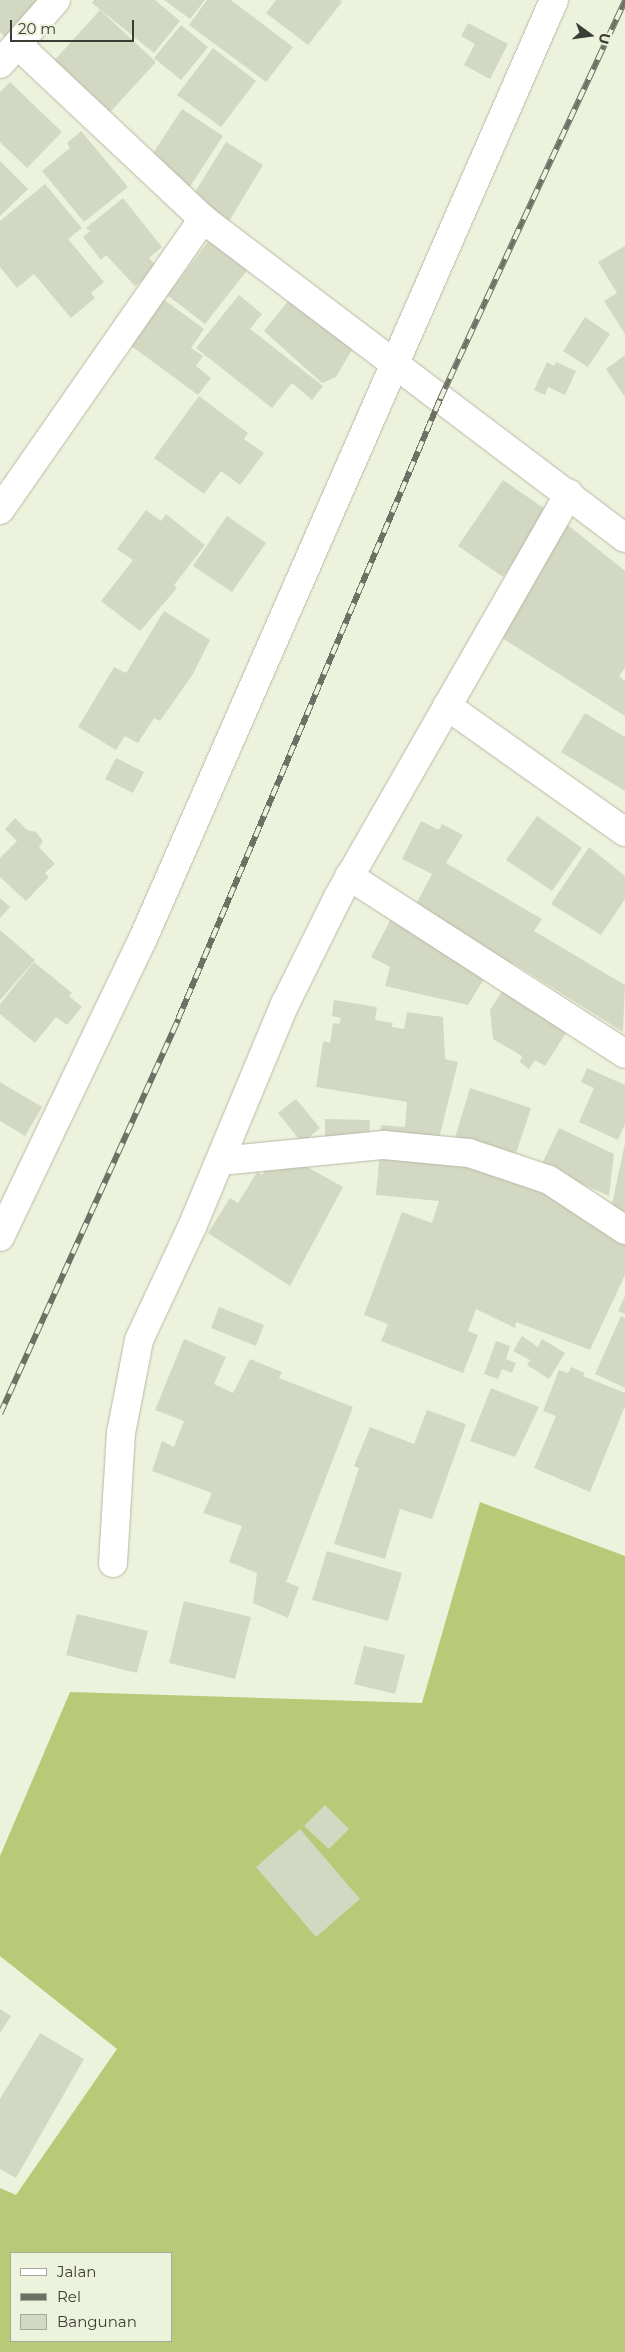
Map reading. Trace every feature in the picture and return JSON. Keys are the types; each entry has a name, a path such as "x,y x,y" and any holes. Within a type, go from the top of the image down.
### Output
{"street":[{"path":"56,0 10,55 203,220 394,360 440,399 569,494 625,538"},
{"path":"0,1237 142,941 394,360 554,0"},
{"path":"0,510 203,220"},
{"path":"113,1563 121,1433 139,1340 220,1161 285,1004 349,876 569,494"},
{"path":"447,706 625,832"},
{"path":"349,876 625,1054"},
{"path":"220,1161 384,1145 469,1153 549,1180 625,1230"}],"green space":[{"path":"480,1502 625,1556 625,2352 0,2352 0,2188 16,2195 117,2049 0,1956 0,1856 70,1692 422,1703"}],"building":[{"path":"0,0 43,0 7,39 0,32"},
{"path":"94,0 155,0 180,21 154,53 92,3"},
{"path":"164,0 205,0 190,19"},
{"path":"207,0 231,0 293,47 266,82 189,25"},
{"path":"276,0 340,0 342,2 308,45 266,13"},
{"path":"100,10 156,62 103,120 51,64"},
{"path":"468,23 508,44 490,79 464,65 475,44 461,36"},
{"path":"181,25 208,47 181,80 154,58"},
{"path":"213,48 256,81 221,127 177,95"},
{"path":"10,82 62,132 27,168 0,142 0,92"},
{"path":"182,109 223,136 189,188 148,161"},
{"path":"81,131 128,187 84,222 42,171 70,148 67,143"},
{"path":"226,142 263,165 228,223 190,200"},
{"path":"0,161 28,189 0,216"},
{"path":"45,184 82,228 68,239 104,282 91,293 95,298 71,318 34,274 17,288 0,267 0,221"},
{"path":"123,198 162,247 149,258 158,268 135,286 106,255 101,260 83,237 90,231 86,228"},
{"path":"211,238 249,268 205,324 167,295"},
{"path":"625,246 625,334 604,301 617,293 598,262"},
{"path":"239,295 262,314 250,329 323,386 312,400 292,383 272,408 196,348"},
{"path":"163,299 204,329 191,348 203,356 196,366 211,378 198,395 130,345"},
{"path":"288,301 353,348 336,377 322,383 264,331"},
{"path":"585,317 610,334 588,367 563,351"},
{"path":"625,355 625,397 606,369"},
{"path":"547,362 554,366 556,362 576,371 565,395 548,387 545,395 534,390"},
{"path":"199,396 248,433 244,439 264,453 240,485 221,471 204,494 154,458"},
{"path":"503,480 548,511 503,577 458,546"},
{"path":"146,510 161,521 166,514 205,545 174,585 177,588 140,631 101,601 133,560 117,549"},
{"path":"227,516 266,543 232,592 193,566"},
{"path":"563,521 625,571 625,668 619,676 625,681 625,716 491,631"},
{"path":"164,611 210,640 193,674 160,721 154,718 138,743 125,736 116,750 78,727 114,667 126,673"},
{"path":"585,713 625,737 625,791 561,752"},
{"path":"116,758 144,772 133,793 105,779"},
{"path":"537,816 582,848 552,891 506,860"},
{"path":"15,818 27,830 36,832 43,841 39,847 55,864 45,873 49,877 26,901 0,877 0,858 17,841 5,829"},
{"path":"421,821 439,830 442,824 463,835 446,863 542,919 534,931 625,985 623,1032 513,963 509,966 413,910 432,874 402,859"},
{"path":"589,847 625,876 625,899 601,935 551,904"},
{"path":"0,898 10,907 0,918"},
{"path":"392,917 487,974 468,1005 385,986 390,967 371,957"},
{"path":"0,930 35,960 0,1000"},
{"path":"34,962 72,993 69,996 82,1007 67,1025 56,1017 35,1043 0,1014 0,1004"},
{"path":"507,984 571,1025 545,1066 535,1060 529,1069 520,1062 522,1056 493,1039 490,1010"},
{"path":"334,1000 377,1007 375,1020 393,1023 392,1027 404,1029 407,1012 443,1017 445,1059 458,1062 438,1142 380,1139 381,1125 405,1127 407,1102 316,1087 323,1041 330,1043 333,1023 339,1024 341,1018 332,1016"},
{"path":"587,1068 625,1085 625,1124 618,1140 579,1122 594,1088 581,1082"},
{"path":"0,1082 42,1107 25,1136 0,1121"},
{"path":"470,1088 531,1108 515,1156 455,1138"},
{"path":"296,1099 320,1128 302,1143 278,1113"},
{"path":"325,1119 370,1120 369,1143 325,1142"},
{"path":"559,1128 614,1154 609,1196 541,1166"},
{"path":"625,1143 625,1220 611,1209"},
{"path":"380,1151 444,1155 537,1188 625,1239 625,1275 590,1350 516,1322 515,1328 476,1309 468,1331 478,1335 463,1373 381,1341 388,1324 364,1315 402,1212 432,1223 439,1201 376,1195"},
{"path":"289,1157 343,1187 290,1286 208,1233 230,1198 238,1203 257,1172 262,1175 270,1162 281,1169"},
{"path":"625,1296 625,1314 618,1311"},
{"path":"219,1307 264,1325 256,1346 211,1328"},
{"path":"621,1316 625,1318 625,1388 595,1374"},
{"path":"522,1336 538,1347 542,1339 565,1353 549,1379 527,1365 530,1360 513,1351"},
{"path":"184,1339 226,1357 214,1384 233,1393 250,1359 282,1372 279,1378 353,1407 286,1582 299,1587 288,1618 253,1603 257,1573 229,1562 242,1526 203,1513 212,1493 152,1471 162,1441 174,1447 184,1421 155,1410"},
{"path":"496,1341 510,1346 506,1359 516,1363 512,1373 502,1369 498,1379 484,1374"},
{"path":"571,1367 585,1373 583,1376 625,1393 625,1406 590,1492 534,1468 556,1416 543,1411 559,1370 568,1373"},
{"path":"491,1388 539,1407 515,1457 470,1441"},
{"path":"427,1410 466,1424 432,1519 400,1509 385,1559 334,1544 359,1468 354,1466 370,1427 414,1444"},
{"path":"327,1551 402,1573 388,1621 312,1600"},
{"path":"184,1601 251,1617 235,1679 169,1663"},
{"path":"77,1614 148,1631 137,1673 66,1655"},
{"path":"364,1646 405,1655 395,1694 354,1684"},
{"path":"325,1805 349,1829 329,1849 304,1826"},
{"path":"300,1829 360,1899 316,1937 256,1867"},
{"path":"0,2009 11,2016 0,2033"},
{"path":"40,2033 84,2059 16,2178 0,2169 0,2099"}],"railway":[{"path":"0,1414 178,1019 440,399 625,0"}]}
